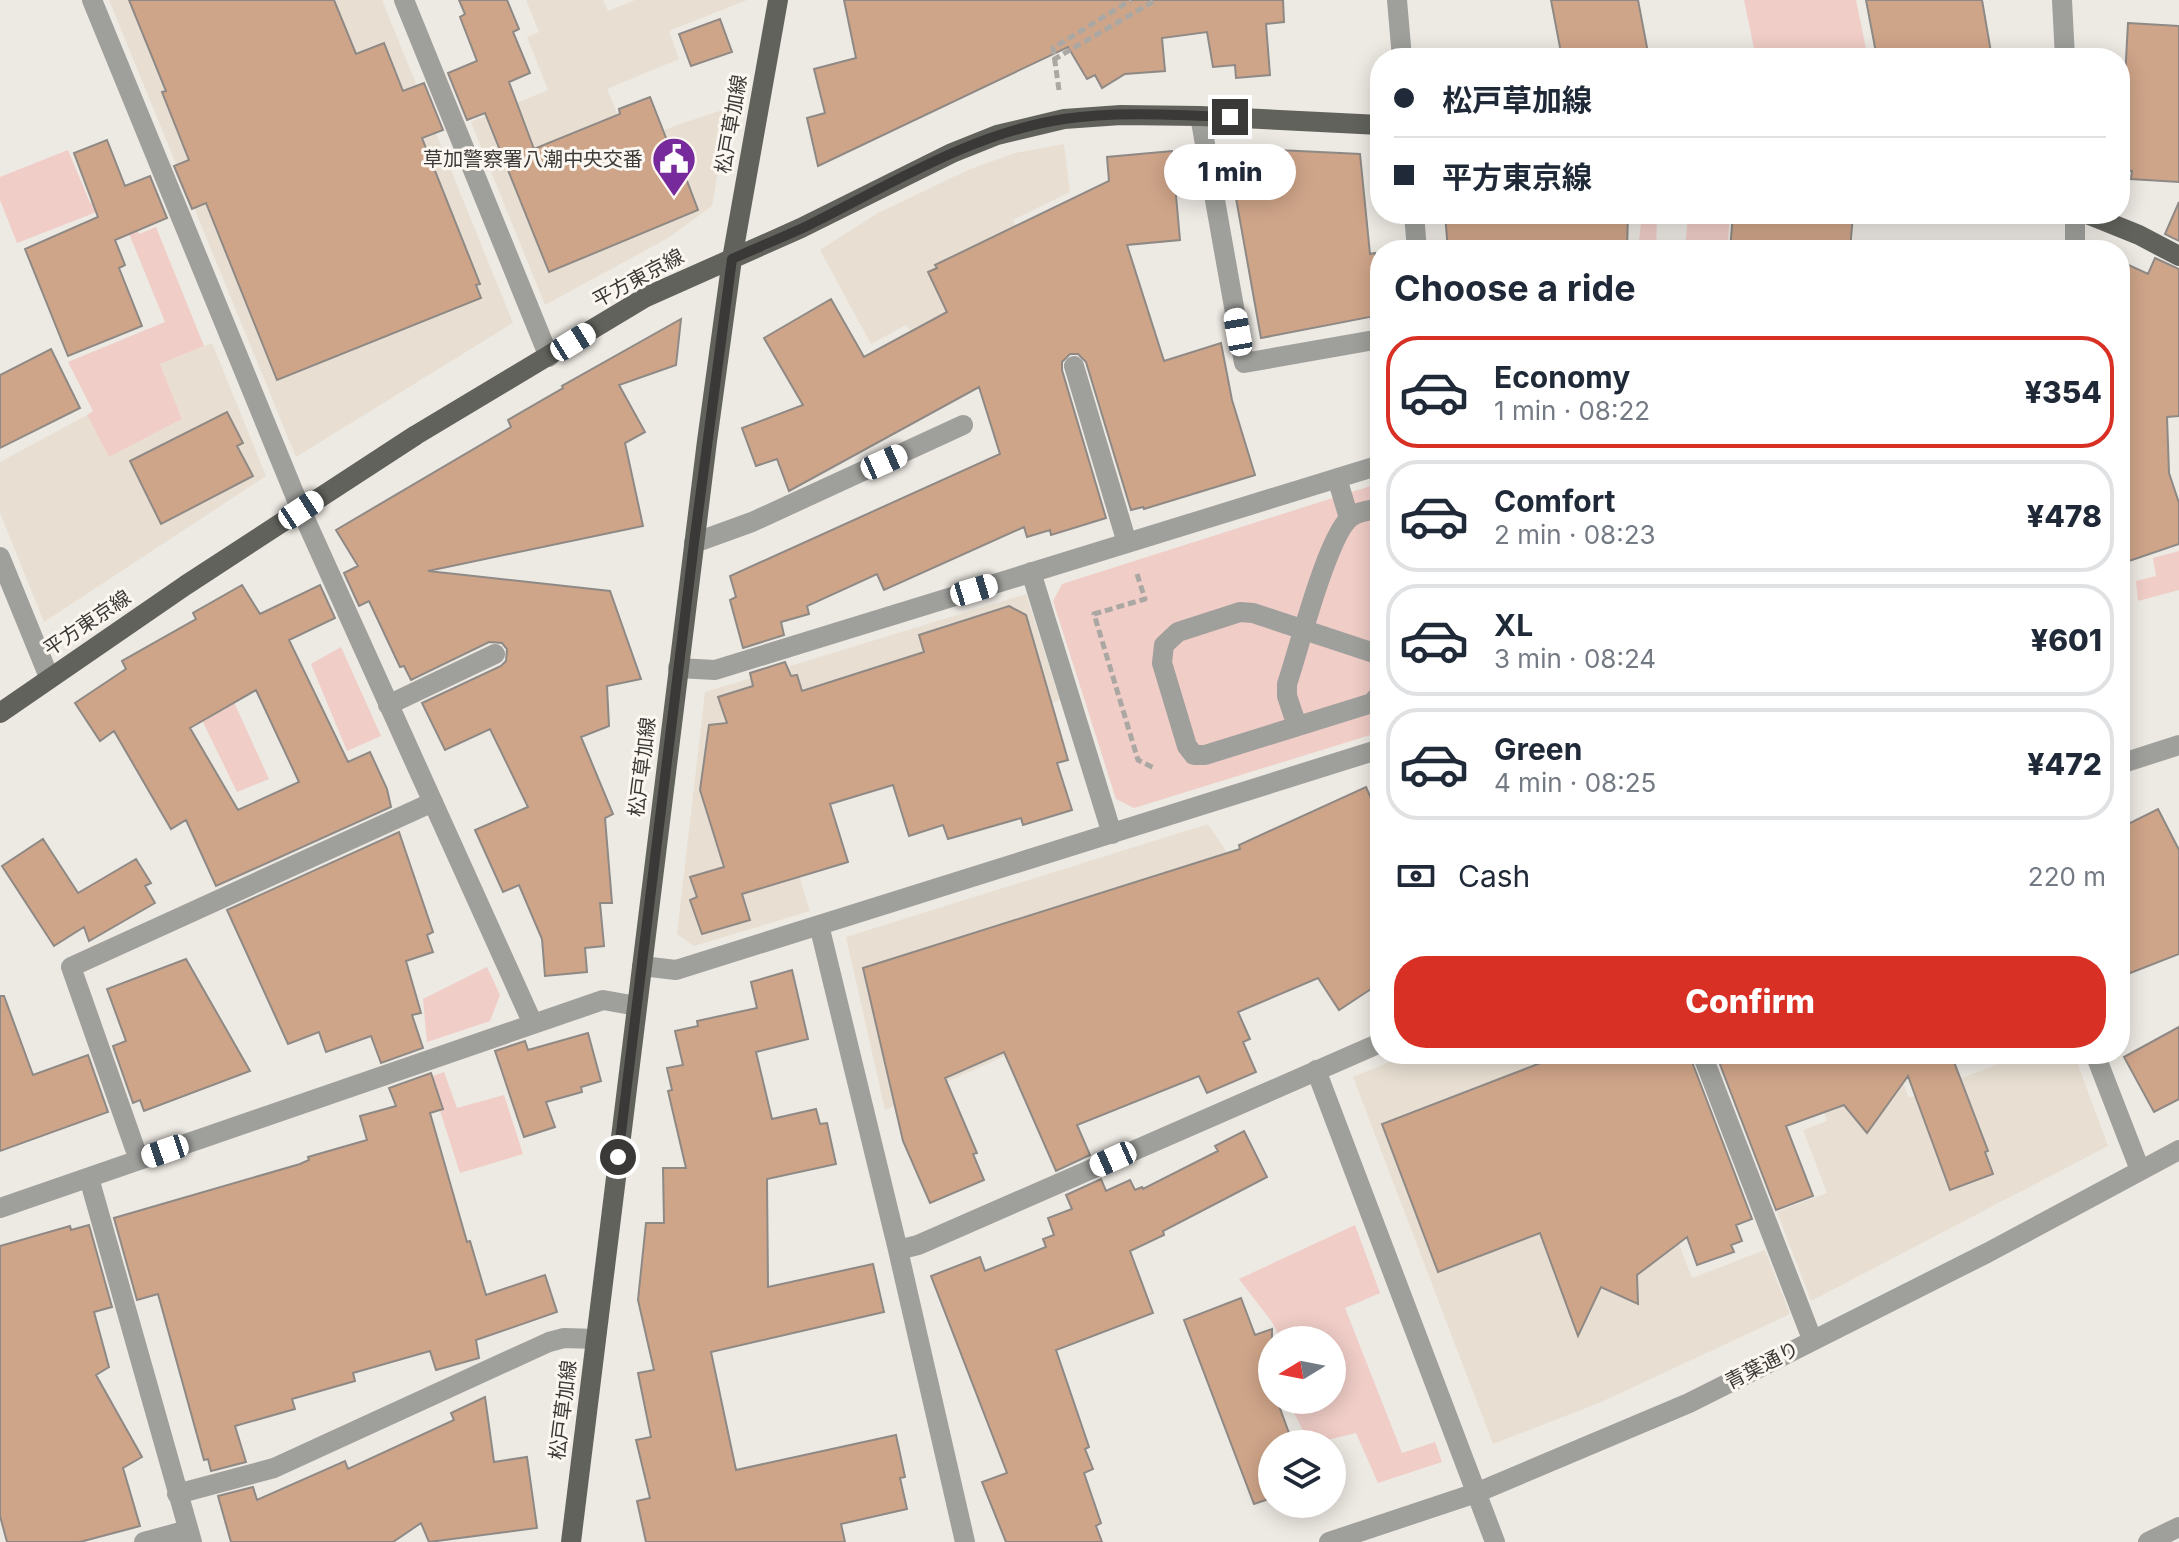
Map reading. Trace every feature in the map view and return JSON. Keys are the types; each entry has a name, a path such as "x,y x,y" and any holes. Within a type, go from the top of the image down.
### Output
{"main road":[{"name":"松戸草加線","path":"571,1542 678,668 732,259 778,0"},
{"name":"平方東京線","path":"0,713 49,677 416,435 646,297 801,228 952,153 997,135 1064,119 1121,115 1370,124"},
{"path":"2112,224 2179,256"}],"street":[{"path":"92,0 301,510 533,1024"},
{"path":"404,0 549,357"},
{"path":"1397,0 1401,48"},
{"path":"2062,0 2064,48"},
{"path":"1200,116 1244,363 1370,341"},
{"path":"1074,366 1127,543"},
{"path":"694,543 752,522 963,425"},
{"path":"678,668 715,670 1370,468"},
{"path":"1337,478 1349,518"},
{"path":"1297,726 1287,696 1287,684 1334,539 1349,518 1370,510"},
{"path":"0,557 49,677"},
{"path":"1031,572 1112,834"},
{"path":"1370,652 1253,613 1240,612 1178,632 1164,645 1162,663 1187,746 1194,755 1205,755 1370,704"},
{"path":"388,705 495,654"},
{"path":"2130,761 2179,745"},
{"path":"642,966 676,970 1370,752"},
{"path":"139,1160 71,967 433,802"},
{"path":"819,925 965,1542"},
{"path":"0,1208 603,1000 637,1006"},
{"path":"898,1250 918,1245 1370,1047"},
{"path":"1706,1064 1812,1339"},
{"path":"2099,1064 2140,1170"},
{"path":"1316,1070 1495,1542"},
{"name":"青葉通り","path":"1329,1542 1476,1493 1689,1403 1987,1253 2179,1150"},
{"path":"89,1178 190,1536 144,1542"},
{"path":"177,1494 274,1468 549,1342 564,1338 596,1339"},
{"path":"2148,1542 2179,1527"}],"path":[{"path":"1131,0 1053,48 1053,60 1156,0"},
{"path":"1127,543 1145,599 1094,614 1138,760 1154,768"}],"shaded area":[{"path":"109,0 382,0 513,323 296,457"},
{"path":"526,0 603,0 608,11 635,0 747,0 669,31 679,59 607,89 630,144 729,108 712,206 668,238 545,305 471,122 548,90 527,37 539,32"},
{"path":"1744,0 1856,0 1866,48 1754,48"},
{"path":"1064,144 1070,192 1013,220 1051,300 932,357 906,325 871,344 820,250 878,213 968,170 1015,153"},
{"path":"68,150 90,203 121,191 139,234 156,227 204,346 160,364 182,419 109,457 87,415 93,411 68,362 165,322 117,204 17,243 0,200 0,177"},
{"path":"1641,224 1657,224 1656,240 1639,240"},
{"path":"1687,224 1729,224 1728,240 1686,240"},
{"path":"212,343 266,476 44,622 0,513 0,462 87,415 109,457 182,419 160,364"},
{"path":"1370,486 1370,735 1134,808 1116,799 1053,601 1062,584"},
{"path":"2179,551 2179,590 2138,601 2136,581 2156,576 2153,558"},
{"path":"1026,594 1060,700 772,788 810,911 694,946 677,934 705,692"},
{"path":"341,647 381,736 347,751 311,664"},
{"path":"233,700 269,779 237,792 200,716"},
{"path":"1208,824 1280,932 885,1110 846,937"},
{"path":"487,967 500,995 490,1021 427,1042 423,999"},
{"path":"1385,1064 1610,1064 1692,1278 1765,1250 1790,1314 1599,1403 1493,1444 1353,1077"},
{"path":"1806,1064 1896,1064 1909,1098 1999,1064 2078,1064 2108,1146 1811,1301 1777,1212 1827,1193 1803,1130 1827,1121"},
{"path":"444,1072 457,1108 504,1095 523,1154 460,1173 434,1092 413,1083"},
{"path":"1355,1225 1380,1293 1345,1308 1402,1453 1435,1442 1442,1462 1378,1483 1356,1433 1346,1435 1346,1430 1303,1430 1295,1414 1346,1414 1346,1326 1274,1326 1239,1279"}],"building":[{"path":"129,0 334,0 356,54 384,43 403,91 424,83 443,130 422,138 480,284 476,285 481,298 277,380 206,203 192,209 174,166 189,160 162,92 166,91"},
{"path":"459,0 507,0 519,29 513,32 530,73 509,82 534,149 620,114 619,109 650,97 698,210 549,272 485,113 467,120 448,73 477,61 460,17 465,14"},
{"path":"844,0 1283,0 1284,22 1266,24 1270,75 1236,78 1235,65 1213,67 1207,32 1162,38 1165,71 1125,74 1102,88 1095,75 1087,79 1068,47 818,166 807,118 825,113 814,69 856,58"},
{"path":"1551,0 1638,0 1647,48 1560,48"},
{"path":"1866,0 1982,0 1990,48 1875,48"},
{"path":"720,19 732,52 691,66 679,34"},
{"path":"2128,23 2179,26 2179,182 2131,179 2130,48 2127,48"},
{"path":"107,140 125,186 150,176 167,218 115,240 125,265 119,268 142,326 68,356 25,249 98,217 74,153"},
{"path":"1278,150 1360,154 1370,254 1370,317 1261,338 1229,159"},
{"path":"1172,151 1180,240 1127,245 1164,361 1221,343 1232,400 1255,475 1144,509 1131,510 1086,362 1078,354 1070,354 1062,362 1062,370 1106,518 1051,535 1050,530 1027,537 1024,527 884,590 877,574 807,606 809,614 781,622 784,635 743,648 730,600 736,597 730,576 1000,454 979,387 789,491 777,459 756,466 742,428 803,405 764,338 831,299 864,357 947,312 928,272 937,268 935,265 1109,181 1107,157"},
{"path":"2179,202 2179,241 2165,234"},
{"path":"1446,224 1628,224 1627,240 1447,240"},
{"path":"1732,224 1852,224 1851,240 1731,240"},
{"path":"2155,258 2179,269 2179,416 2167,417 2169,473 2179,503 2179,544 2130,561 2130,266 2148,274"},
{"path":"681,319 676,365 619,385 645,432 625,443 643,526 428,571 610,591 641,679 607,686 609,726 581,737 613,814 605,818 612,903 600,903 604,946 585,948 587,972 545,976 542,939 519,885 503,892 475,830 528,807 490,729 445,750 422,703 501,666 506,661 507,649 502,643 489,642 411,680 404,666 400,667 369,601 359,606 344,573 358,566 336,530 511,427 508,420 562,386"},
{"path":"51,349 80,408 0,448 0,375"},
{"path":"227,412 243,443 237,446 253,476 161,524 130,461"},
{"path":"242,585 260,614 320,585 335,618 289,640 348,762 370,752 387,789 391,807 216,886 186,820 171,829 114,731 100,741 75,703 126,669 122,661 196,619 193,613","holes":["256,690 299,782 238,810 190,728"]},
{"path":"1009,606 1026,615 1068,760 1057,763 1072,810 1023,825 1021,818 948,839 943,825 909,836 893,785 830,804 848,862 742,894 750,920 702,934 690,900 697,897 690,877 724,867 700,790 709,725 727,723 718,697 753,686 750,673 785,662 791,676 797,675 802,691 924,652 919,635"},
{"path":"1366,787 1370,796 1370,990 1339,1010 1318,978 1238,1012 1250,1039 1243,1042 1256,1072 1207,1093 1199,1076 1077,1125 1090,1155 1056,1171 1004,1052 945,1078 977,1153 973,1154 984,1180 930,1203 903,1141 863,968 1240,849 1239,845"},
{"path":"2158,809 2179,850 2179,954 2130,973 2130,823"},
{"path":"399,832 433,932 427,935 433,952 406,961 421,1013 412,1015 423,1048 381,1063 371,1036 326,1052 319,1032 288,1044 227,910"},
{"path":"43,839 78,893 136,859 151,883 145,886 155,903 89,941 84,927 54,946 2,866"},
{"path":"186,959 250,1071 144,1111 140,1100 133,1103 113,1046 126,1041 107,989"},
{"path":"792,970 808,1039 756,1052 772,1119 816,1109 820,1124 827,1123 836,1164 767,1179 768,1287 873,1264 884,1312 711,1352 736,1470 896,1435 905,1477 900,1478 907,1509 841,1524 845,1542 646,1542 637,1501 650,1498 636,1440 651,1437 638,1373 654,1370 638,1300 646,1223 664,1223 663,1168 686,1168 668,1091 672,1090 667,1068 683,1065 675,1031 698,1026 697,1021 757,1008 751,982"},
{"path":"0,996 4,996 33,1075 88,1055 108,1112 0,1151"},
{"path":"2179,1027 2179,1099 2154,1112 2128,1064 2130,1054"},
{"path":"588,1033 601,1081 581,1087 582,1092 546,1102 555,1127 524,1137 495,1051 525,1041 528,1050"},
{"path":"1538,1064 1693,1064 1752,1219 1736,1225 1742,1241 1731,1245 1734,1252 1697,1265 1687,1237 1637,1275 1638,1304 1601,1287 1578,1336 1540,1233 1438,1272 1382,1124"},
{"path":"1720,1064 1955,1064 1988,1151 1985,1152 1993,1174 1950,1190 1908,1076 1867,1133 1844,1105 1786,1126 1813,1196 1776,1210"},
{"path":"431,1073 443,1109 430,1113 467,1242 470,1241 486,1295 545,1275 557,1312 476,1340 479,1358 436,1370 430,1351 353,1373 355,1381 292,1399 295,1409 235,1426 246,1462 211,1471 208,1459 204,1460 158,1294 137,1300 114,1218 300,1164 309,1160 308,1157 367,1140 360,1116 396,1106 389,1088"},
{"path":"1244,1131 1267,1177 1130,1251 1153,1313 1056,1350 1089,1447 1085,1449 1093,1469 1084,1473 1101,1523 1096,1526 1102,1542 1006,1542 982,1482 1007,1473 931,1276 980,1257 985,1271 1046,1247 1043,1239 1054,1235 1048,1218 1072,1209 1066,1195 1101,1179 1106,1191 1130,1180 1135,1190 1143,1189 1218,1151 1215,1146"},
{"path":"89,1225 112,1307 94,1312 109,1367 96,1375 142,1457 123,1468 140,1526 80,1542 7,1542 0,1516 0,1246 70,1226 71,1230"},
{"path":"1241,1298 1255,1335 1258,1334 1258,1414 1282,1414 1288,1430 1258,1430 1258,1503 1254,1504 1184,1320"},
{"path":"485,1397 494,1462 527,1457 537,1528 429,1542 421,1523 393,1542 231,1542 218,1496 253,1487 257,1500 345,1461 348,1469 454,1420 451,1413"}],"place":[{"name":"草加警察署八潮中央交番","path":"674,198"}],"route":[{"path":"618,1157 732,259 952,153 997,135 1064,119 1121,115 1230,117"}]}
